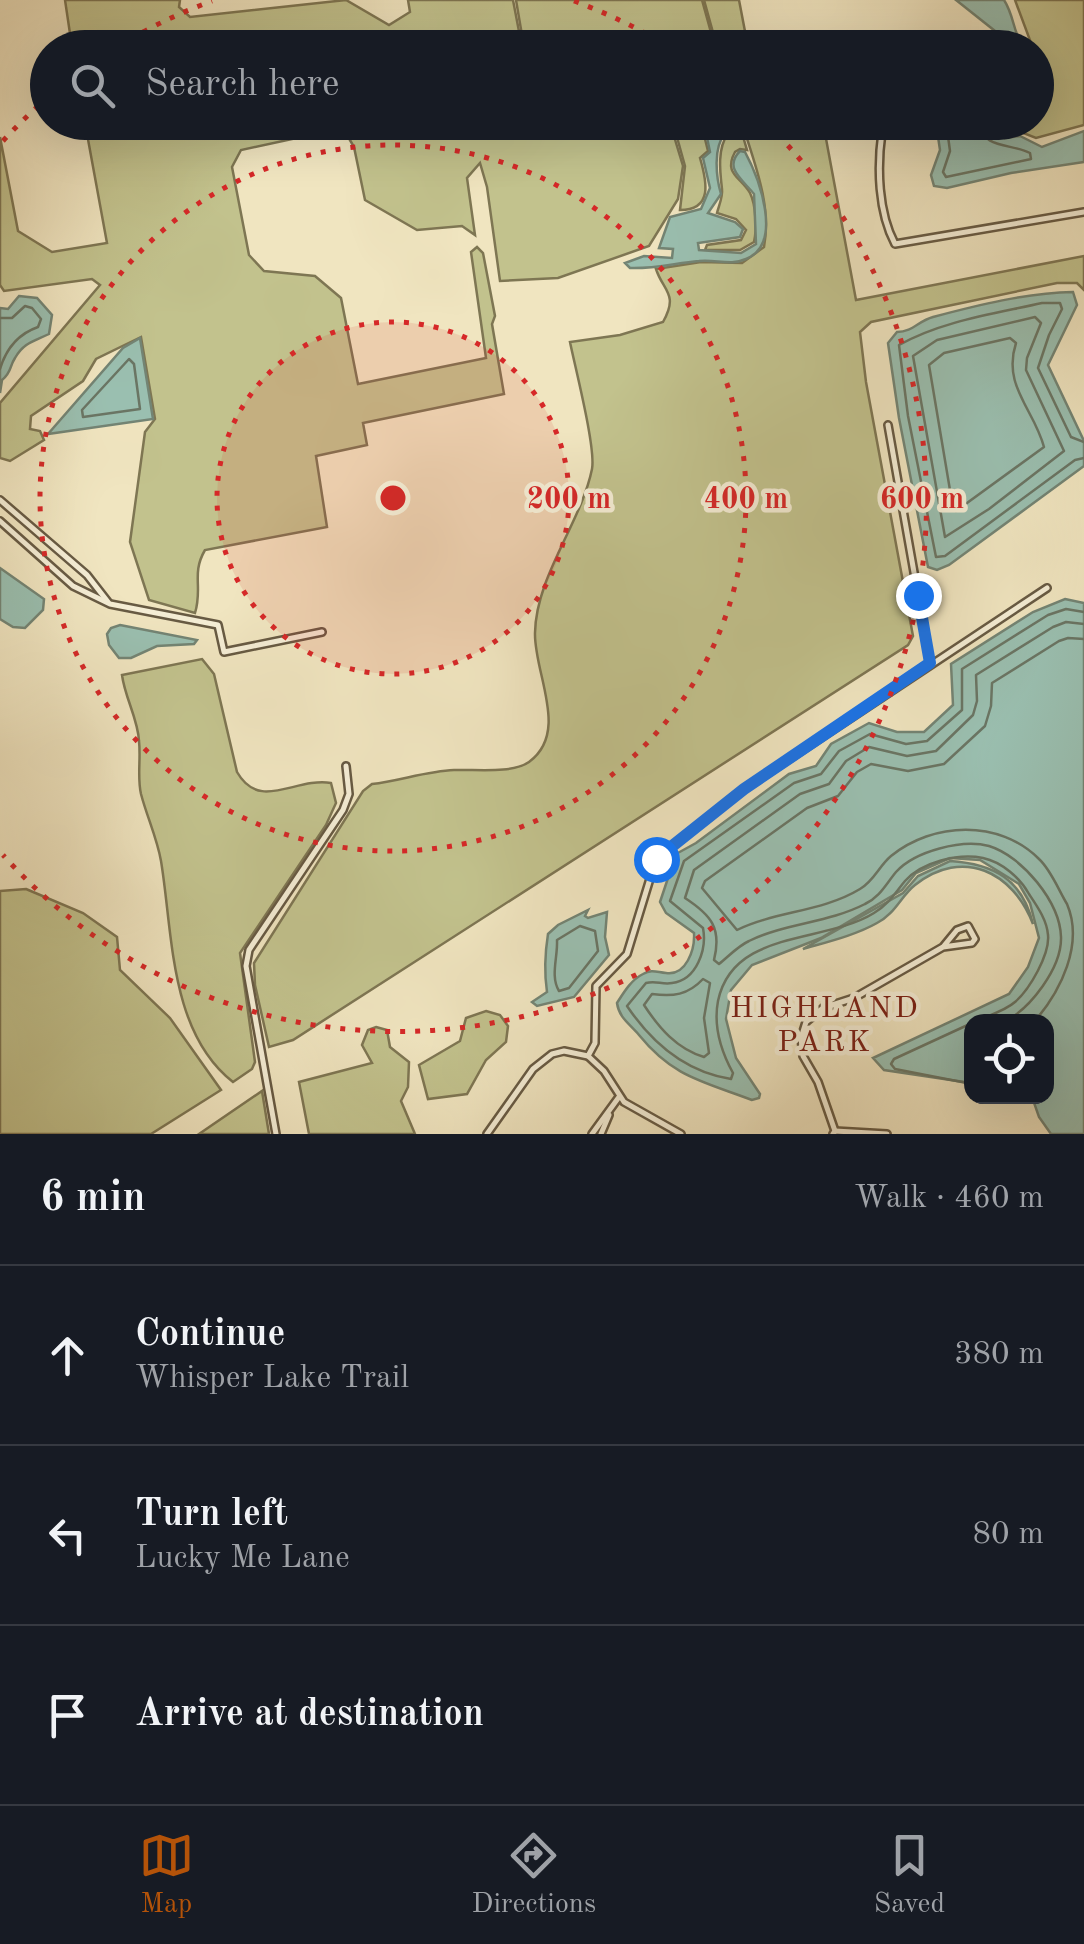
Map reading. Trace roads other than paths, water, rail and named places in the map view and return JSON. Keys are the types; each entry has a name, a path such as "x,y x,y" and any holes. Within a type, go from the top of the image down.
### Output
{"street":[{"path":"881,140 878,162 888,231 895,244 1084,212"},
{"path":"888,425 930,663"},
{"path":"0,500 87,575 110,604"},
{"path":"0,522 73,586 110,604 218,625 224,652 322,632"},
{"path":"588,1056 595,1043 596,986 627,954 656,859 744,789 1047,588"},
{"path":"276,1134 246,966 249,950 343,810 349,794 346,766"},
{"path":"887,1134 834,1132 823,1092 803,1056 801,1038 806,1022 823,1008 854,998 944,947 972,943 972,930 968,926 957,930 944,947"},
{"path":"488,1134 540,1062 564,1051 588,1056 604,1071 619,1096 681,1134"},
{"path":"601,1134 619,1096"},
{"path":"592,1134 610,1112"}],"water":[{"path":"956,0 1004,0 1015,30 994,30"},
{"path":"1084,131 1084,162 947,188 934,186 931,175 940,150 939,140 1028,140 1042,147"},
{"path":"708,140 721,140 717,171 721,194 708,213 735,222 743,229 740,237 698,243 699,250 741,253 756,244 754,194 740,179 733,163 740,151 745,152 765,210 764,240 757,251 740,261 630,268 625,263 644,256 672,258 673,249 659,248 670,217 701,209 710,188 703,158 710,152"},
{"path":"1073,292 1077,305 1048,365 1084,441 1084,466 949,565 937,570 928,567 888,343 897,332 933,317 1020,297"},
{"path":"19,296 37,298 52,315 49,334 22,348 2,380 0,393 0,308 8,309"},
{"path":"140,338 153,419 48,434 123,348"},
{"path":"0,568 44,599 43,610 25,628 13,627 0,619"},
{"path":"1065,599 1084,603 1084,1134 1051,1134 1034,1104 1054,1104 1054,1014 966,1014 1009,994 1028,967 1039,938 1030,903 1019,884 980,860 950,858 916,873 902,890 821,938 752,965 731,990 726,1019 736,1058 759,1098 752,1100 703,1082 664,1060 625,1020 617,1003 639,977 649,972 673,973 684,966 691,954 694,933 666,913 660,902 676,854 789,774 816,766 831,744 869,723 897,732 924,732 953,705 951,664 1033,612"},
{"path":"120,625 197,640 194,644 157,646 131,658 119,658 109,645 107,634"},
{"path":"950,861 980,866 1004,877 1022,896 1033,924 1013,891 1000,879 968,867 951,868 915,885 877,923 803,949 903,893 918,876"},
{"path":"588,910 588,918 607,912 605,937 609,955 574,997 537,1006 532,1002 547,992 548,934"},
{"path":"964,1015 964,1082 884,1070 873,1058"}],"district":[{"name":"HIGHLAND PARK","path":"825,1026"}]}
